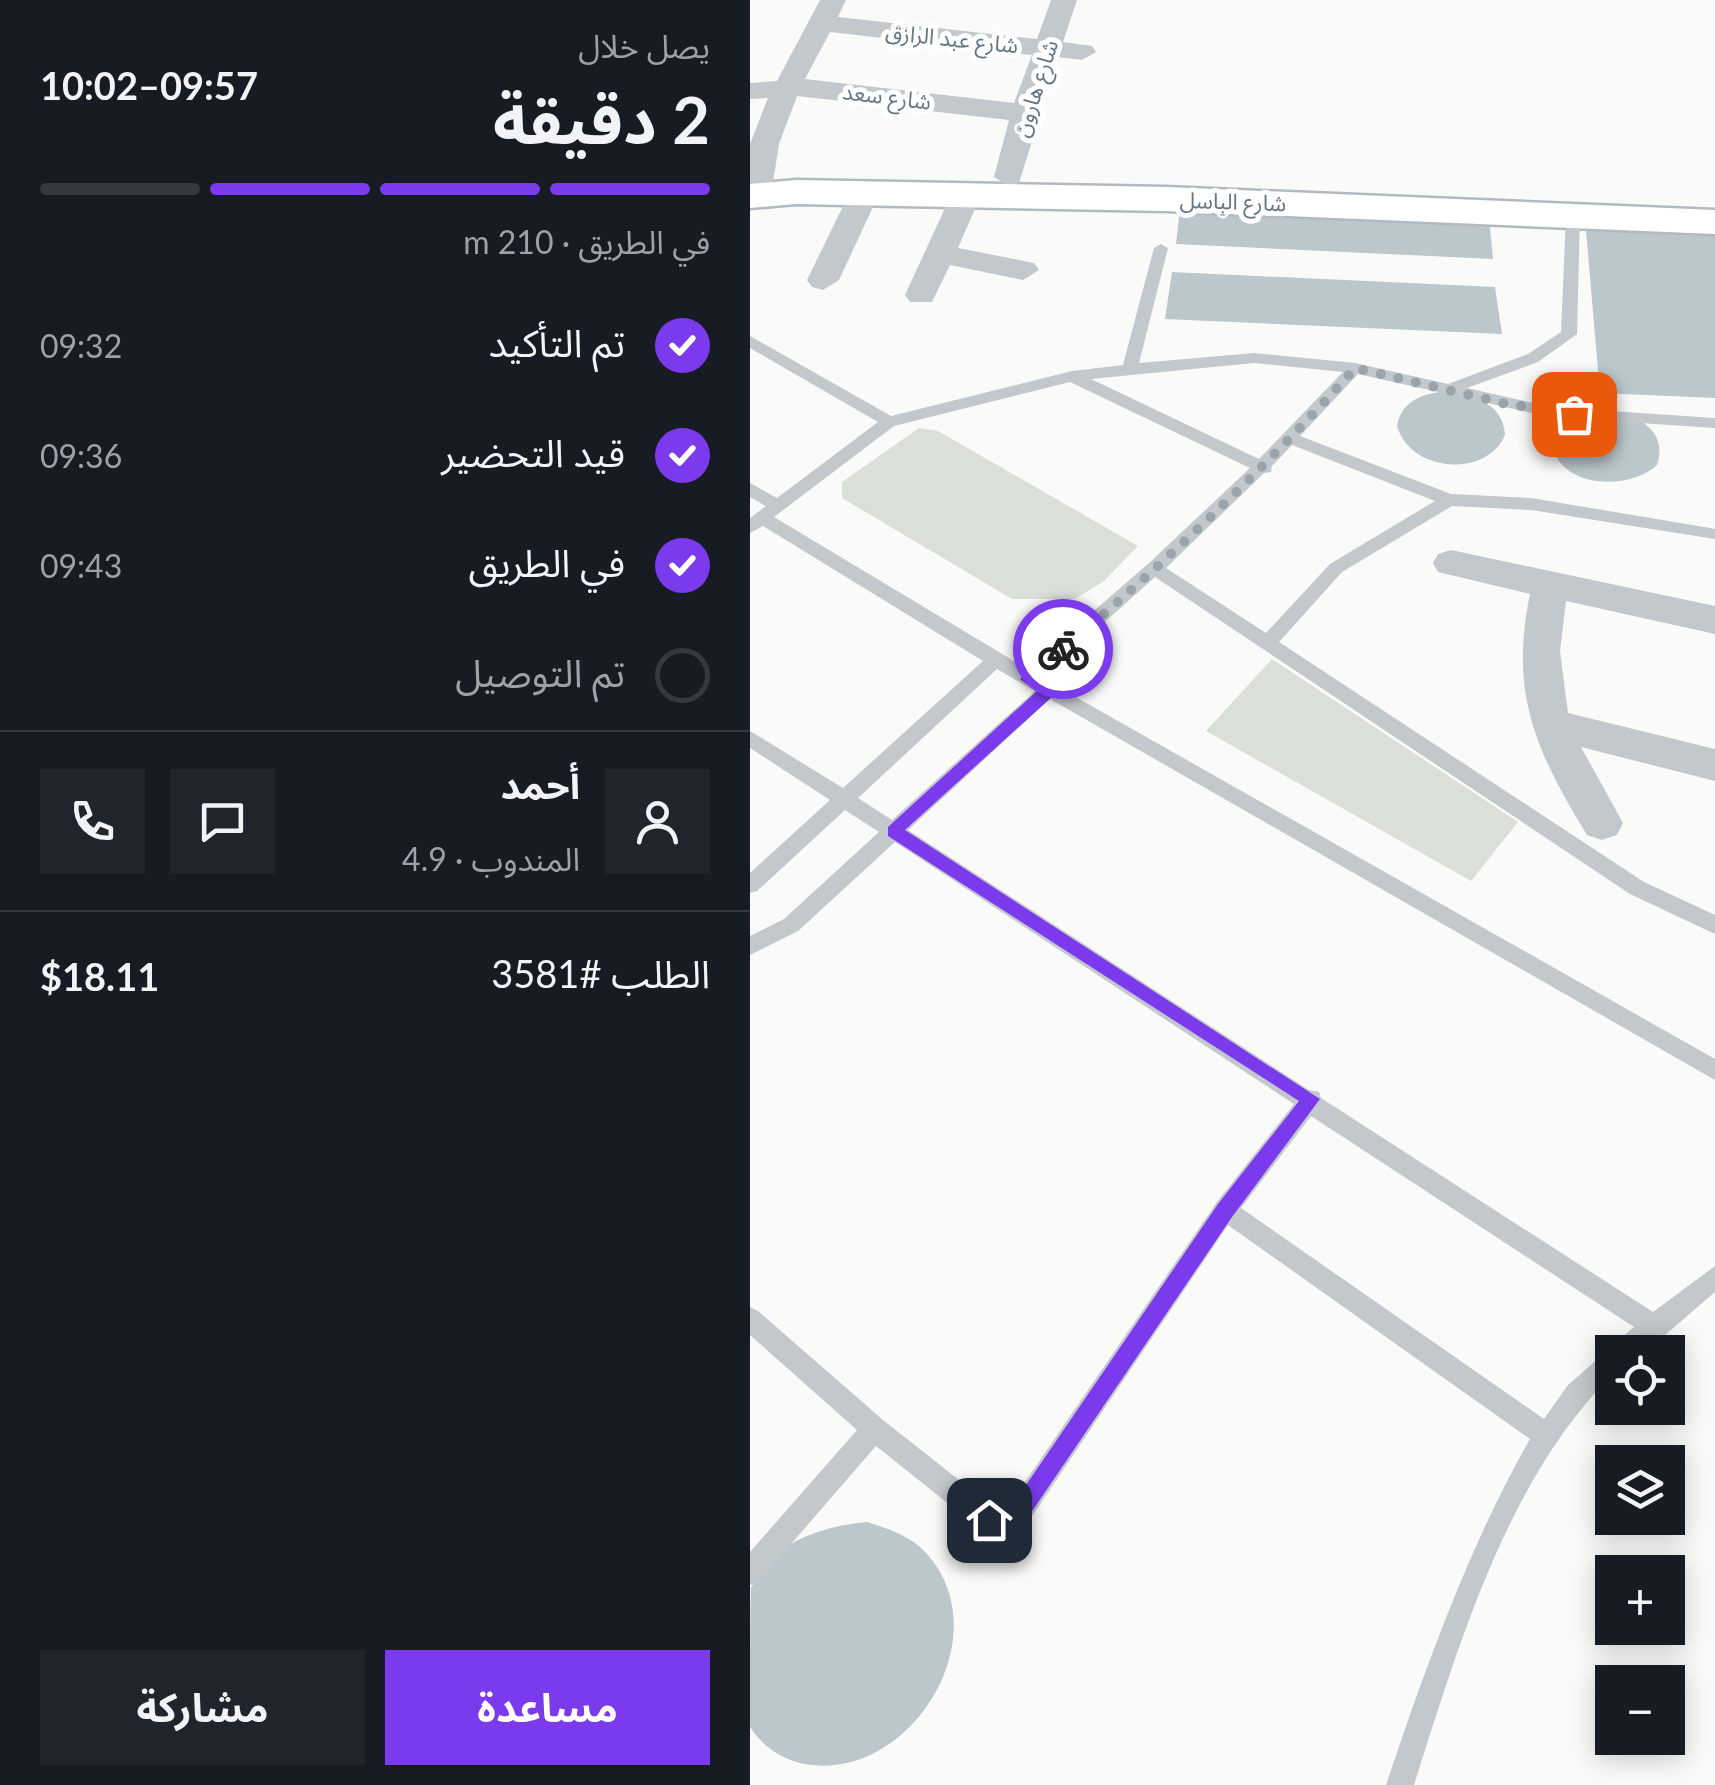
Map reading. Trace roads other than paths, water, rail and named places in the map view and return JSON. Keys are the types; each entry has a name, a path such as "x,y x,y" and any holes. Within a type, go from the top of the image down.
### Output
{"main road":[{"name":"شارع الباسل","path":"753,188 799,176 1009,178 1715,203"},
{"name":"شارع الباسل","path":"753,188 1715,222"}],"street":[{"name":"شارع هارون","path":"1009,178 1025,113 1064,0"},
{"name":"شارع عبد الرازق","path":"828,12 1082,52"},
{"path":"753,188 767,136 828,12"},
{"name":"شارع سعد","path":"750,91 815,87 1025,113"},
{"path":"823,280 864,194"},
{"path":"922,295 966,195"},
{"path":"940,254 1022,270"},
{"path":"1451,563 1715,620"},
{"path":"1551,584 1540,628 1539,675 1550,724 1570,774 1602,823"},
{"path":"1550,724 1715,765"}],"lane":[{"path":"1446,390 1533,358 1560,344 1569,334 1573,216"},
{"path":"1129,371 1161,248"},
{"path":"750,340 889,422"},
{"path":"1715,423 1550,412 1355,368 1254,358 1072,376 889,422 756,523 1715,1070"},
{"path":"1028,679 1156,570 1265,468 1355,368"},
{"path":"1072,376 1265,468"},
{"path":"1291,439 1449,500 1530,504 1710,534"},
{"path":"750,489 777,505"},
{"path":"1268,642 1336,568 1449,500"},
{"path":"1156,570 1637,888 1715,924"},
{"path":"750,885 996,660"},
{"path":"750,946 791,925 1048,690"},
{"path":"750,738 1311,1099 1656,1328"},
{"path":"750,1319 874,1428 989,1520 1002,1525 1013,1522 1225,1210 1311,1099"},
{"path":"1225,1210 1546,1435"},
{"path":"1646,1335 1715,1278"},
{"path":"1400,1785 1452,1635 1494,1537 1546,1435 1576,1394 1595,1376"},
{"path":"750,1572 874,1428"}]}
